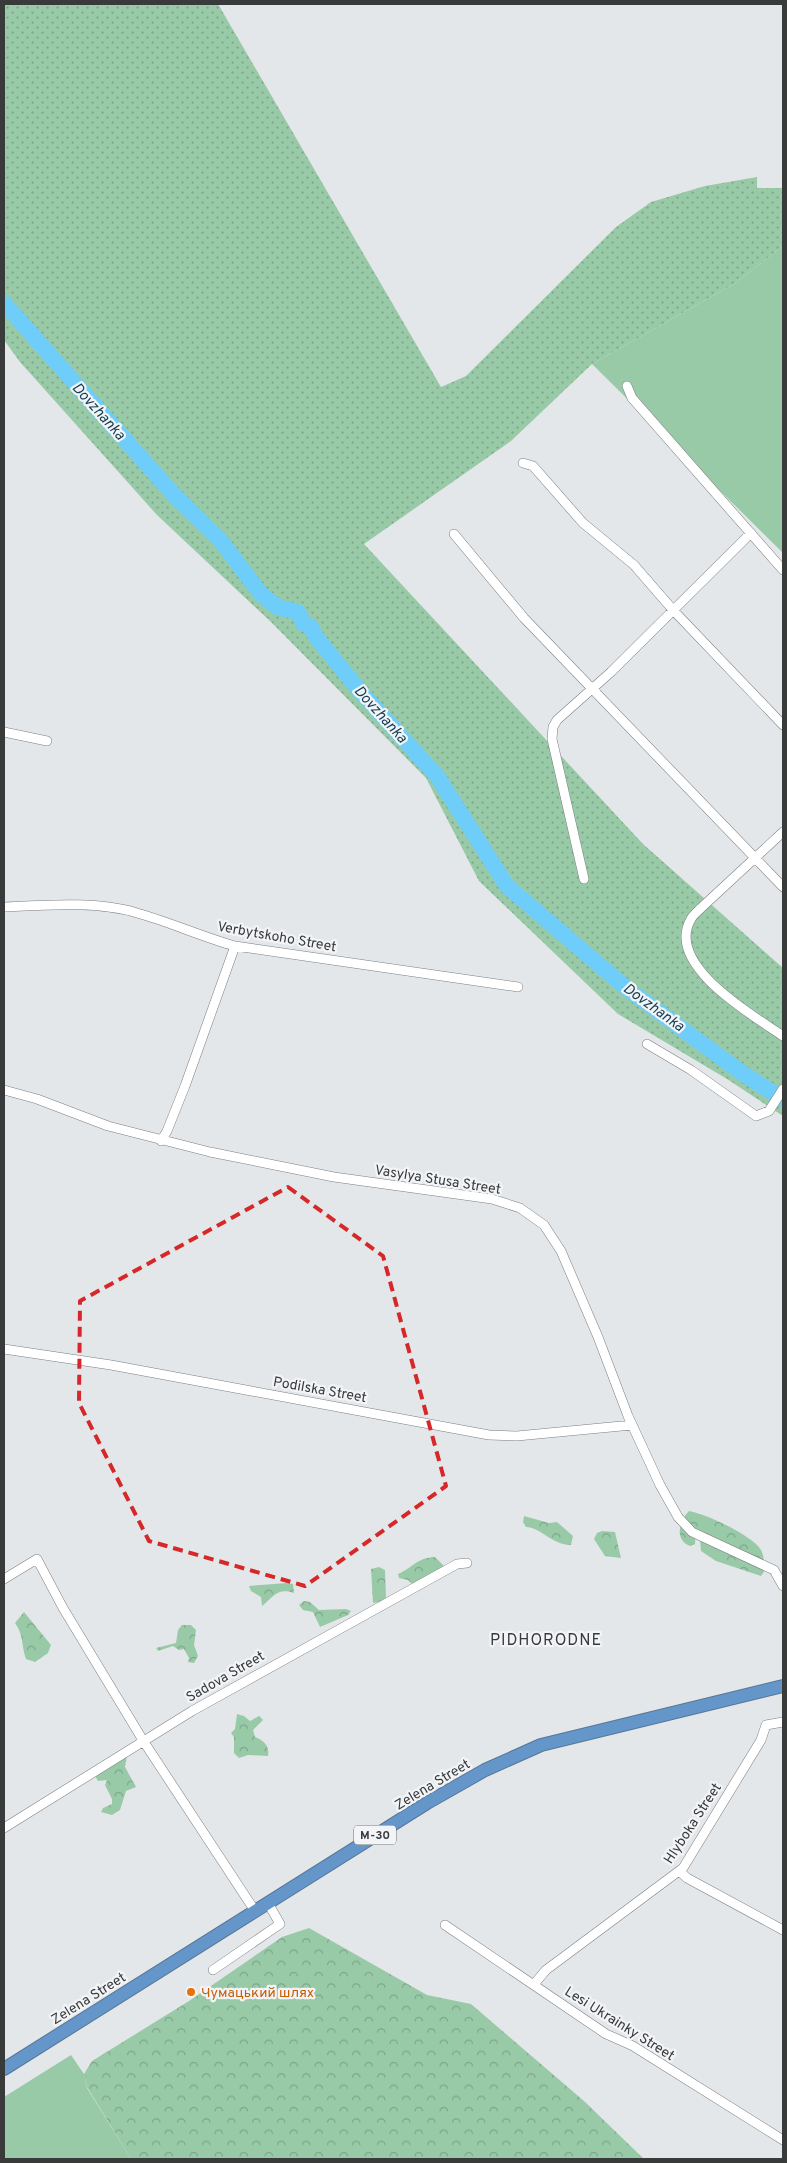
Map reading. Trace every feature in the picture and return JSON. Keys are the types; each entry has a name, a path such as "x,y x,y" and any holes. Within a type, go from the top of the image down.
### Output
{"highway":[{"name":"Zelena Street","path":"4,2069 427,1803 485,1770 533,1749 586,1734 783,1686"}],"street":[{"path":"627,386 632,398 783,570"},
{"path":"523,463 533,466 583,523 634,565 673,610 783,725"},
{"path":"584,879 552,739 553,727 558,720 593,689 751,533"},
{"path":"454,534 524,618 783,887"},
{"path":"4,732 47,741"},
{"path":"783,832 690,920 686,938 692,957 702,975 721,993 783,1036"},
{"name":"Verbytskoho Street","path":"4,907 55,906 136,912 203,937 235,946 518,987"},
{"path":"161,1141 185,1086 235,946"},
{"path":"647,1044 691,1070 756,1116 769,1111 783,1089"},
{"name":"Vasylya Stusa Street","path":"4,1090 37,1099 108,1126 161,1141 334,1176 492,1199 520,1208 544,1225 561,1251 632,1425 660,1485 678,1517 692,1532 774,1570 783,1586"},
{"name":"Podilska Street","path":"4,1349 111,1365 489,1435 516,1436 632,1425"},
{"path":"4,1579 37,1559 63,1608 144,1742 254,1911"},
{"name":"Sadova Street","path":"4,1828 192,1711 456,1564 467,1563"},
{"name":"Hlyboka Street","path":"535,1984 546,1970 680,1871 761,1740 766,1725 783,1722"},
{"path":"680,1871 687,1878 783,1930"},
{"path":"213,1970 280,1924 268,1904"},
{"name":"Lesi Ukrainky Street","path":"446,1925 606,2034 633,2046 783,2140"}],"highlighted area":[{"path":"288,1187 383,1256 446,1486 305,1586 149,1541 79,1403 80,1301"}],"green space":[{"path":"4,4 218,4 441,387 466,376 616,227 651,202 705,186 757,177 757,188 783,188 783,246 734,284 592,364 511,441 364,544 643,844 783,968 783,1116 727,1079 618,1014 479,881 426,778 271,622 157,515 20,362 4,340"},
{"path":"783,246 783,553 592,364 734,284"},
{"path":"689,1511 728,1526 756,1544 763,1554 764,1560 765,1570 761,1576 716,1561 701,1551 700,1540 705,1535 700,1530 696,1531 695,1544 690,1546 685,1543 680,1535 680,1530 683,1520"},
{"path":"524,1516 549,1523 557,1522 573,1536 571,1545 553,1540 537,1530 526,1527 523,1522"},
{"path":"602,1531 615,1532 621,1558 605,1556 594,1539 597,1533"},
{"path":"435,1557 443,1565 445,1572 414,1586 408,1580 399,1578 398,1574 419,1561"},
{"path":"379,1567 385,1570 386,1597 383,1601 373,1603 371,1569"},
{"path":"293,1584 294,1593 288,1591 280,1592 262,1606 261,1597 251,1591 249,1586"},
{"path":"304,1601 310,1602 319,1610 346,1609 351,1611 348,1615 320,1627 313,1612 303,1610 299,1605"},
{"path":"24,1612 51,1645 48,1653 35,1662 26,1659 21,1636 15,1623"},
{"path":"182,1625 191,1625 196,1630 194,1645 198,1656 194,1663 188,1662 189,1658 184,1649 179,1650 173,1646 158,1651 156,1648 176,1643 178,1630"},
{"path":"237,1714 244,1716 250,1721 259,1716 263,1720 253,1730 255,1737 264,1742 267,1747 268,1756 248,1755 239,1758 234,1753 234,1737 231,1733 235,1729"},
{"path":"127,1756 125,1767 136,1787 126,1791 120,1810 112,1815 101,1812 103,1808 112,1804 112,1799 105,1785 107,1780 98,1781 95,1776"},
{"path":"309,1928 427,1995 471,2004 584,2101 644,2159 131,2159 87,2087 84,2074 92,2061 189,2001 282,1937"},
{"path":"71,2055 84,2074 87,2088 131,2159 4,2159 4,2097"}],"waterway":[{"name":"Dovzhanka","path":"4,303 174,495 221,541 260,593 277,607 298,612 303,623 311,627 316,637 359,690 437,776 507,886 625,987 742,1073 783,1099"}],"place":[{"name":"Чумацький шлях","path":"191,1992"}],"district":[{"name":"PIDHORODNE","path":"546,1639"}]}
